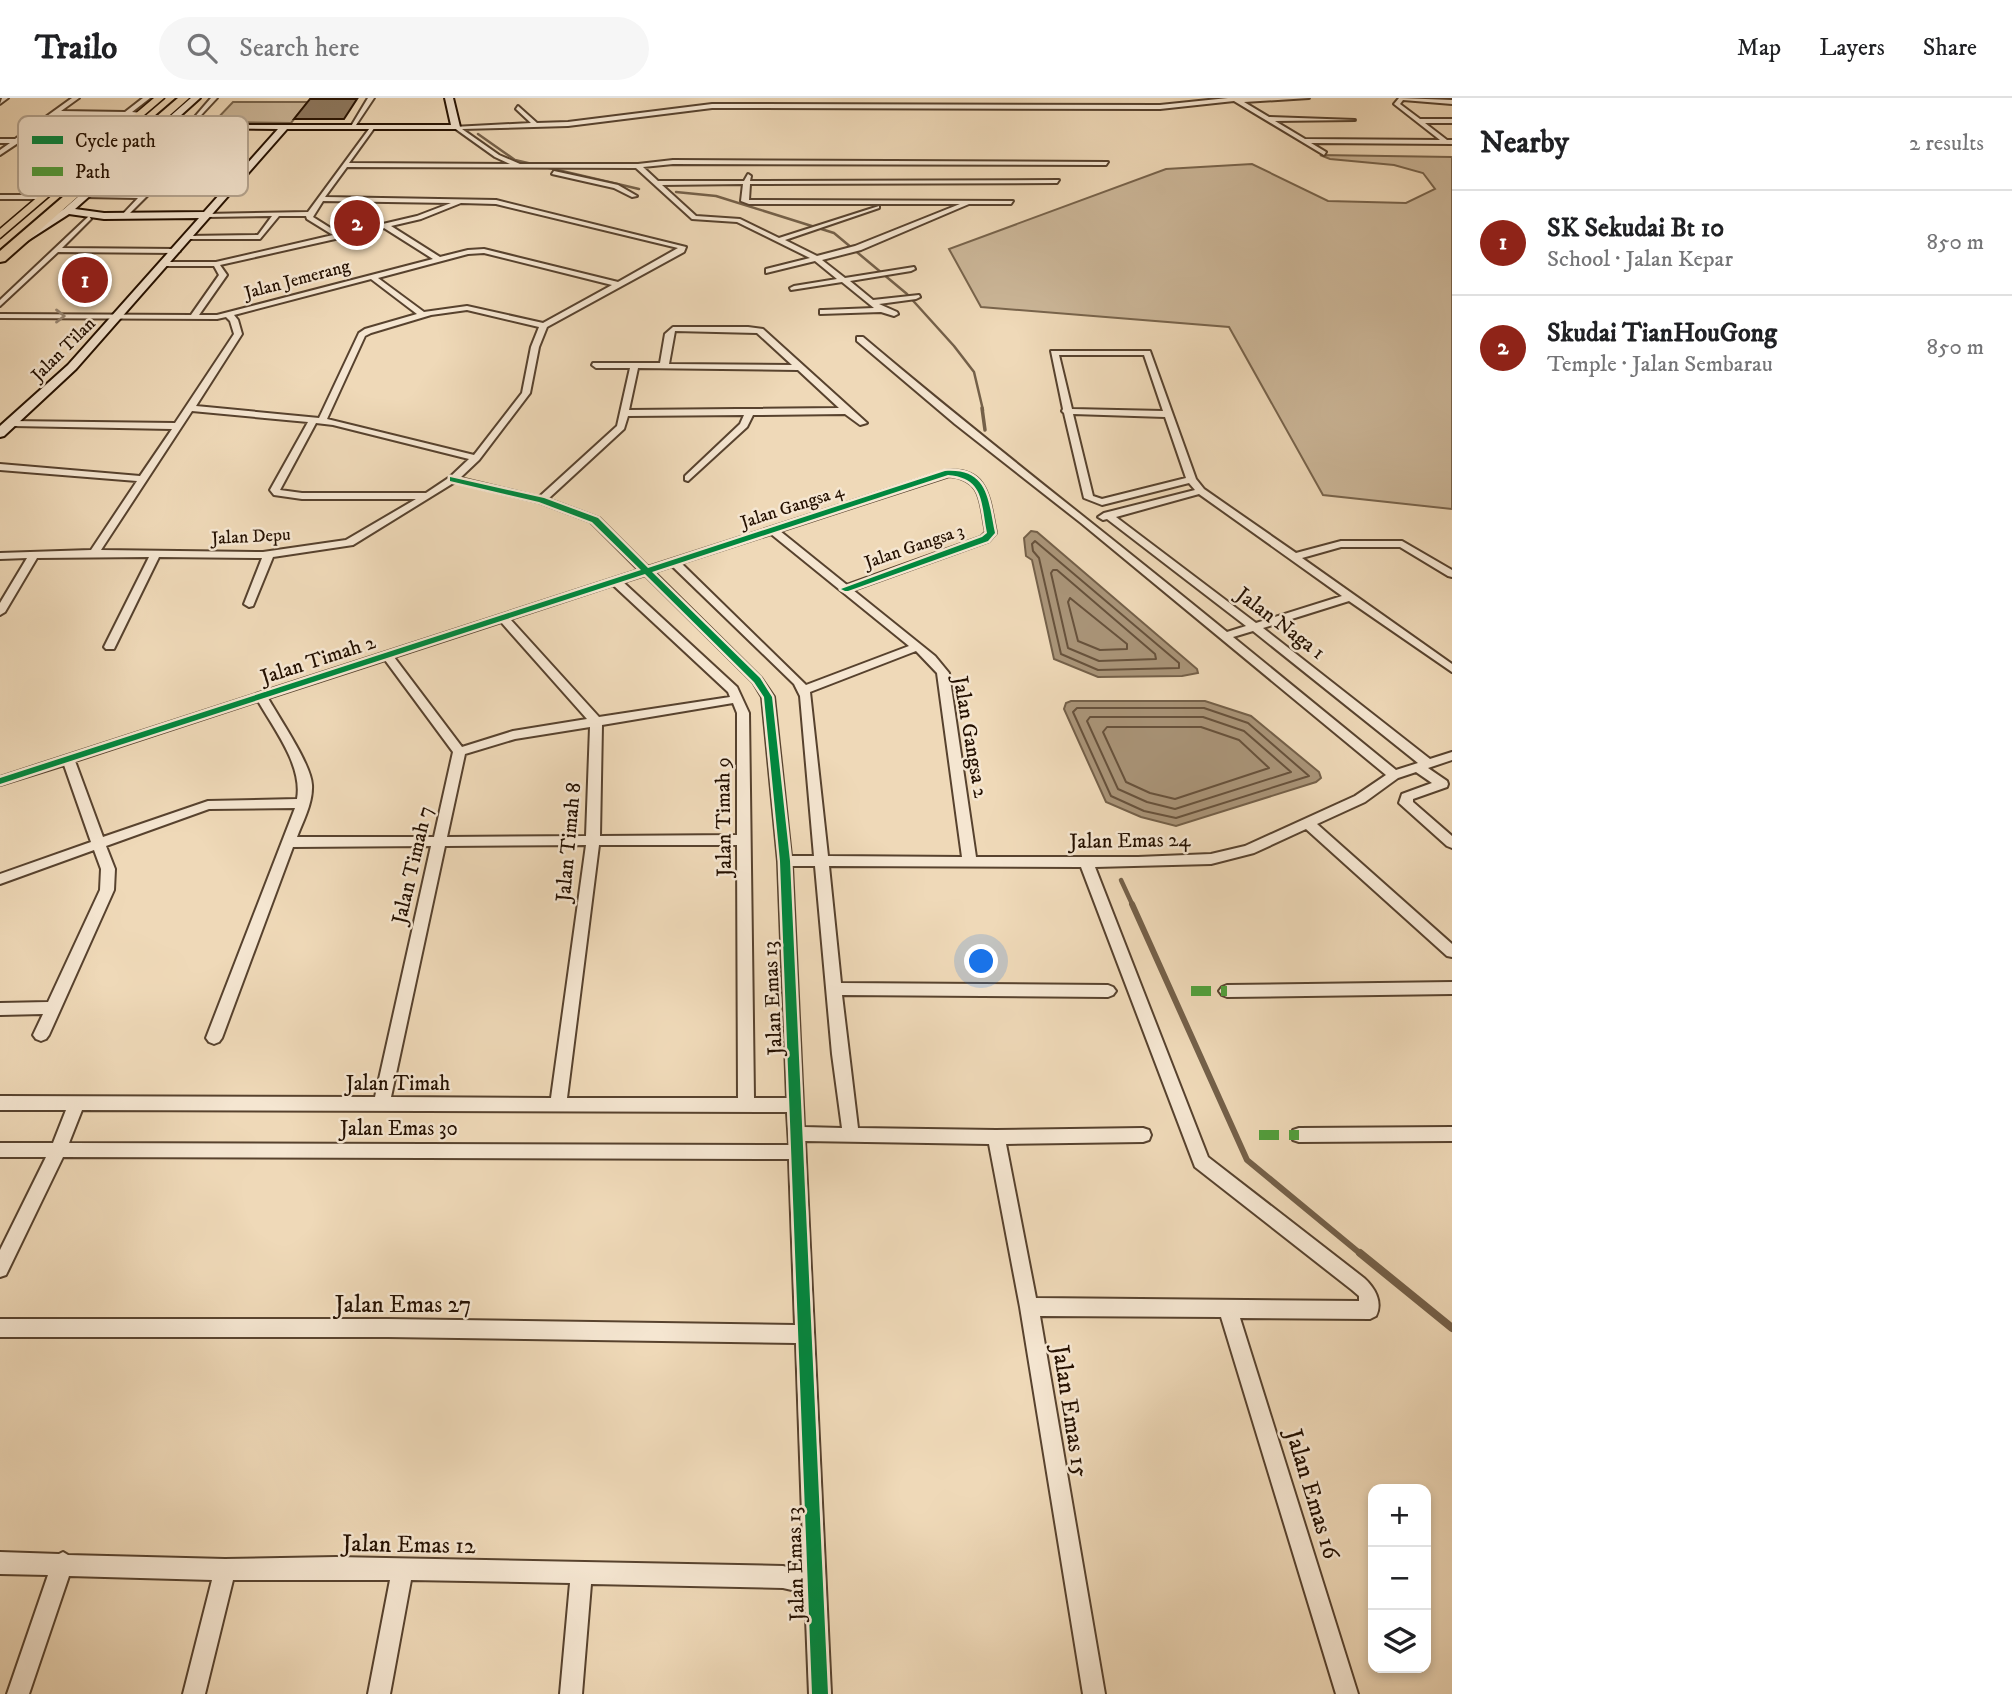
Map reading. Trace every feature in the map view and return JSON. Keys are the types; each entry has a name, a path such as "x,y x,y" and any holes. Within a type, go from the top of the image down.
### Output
{"highway":[{"path":"150,116 172,98"},
{"path":"163,116 184,98"},
{"path":"0,242 55,196"},
{"path":"0,258 72,196"}],"main road":[{"path":"137,116 159,98"},
{"path":"0,234 43,197"}],"street":[{"path":"0,102 5,98"},
{"path":"52,116 76,98"},
{"path":"124,114 147,98"},
{"path":"175,116 196,98"},
{"path":"197,116 214,98"},
{"path":"352,127 371,98"},
{"path":"435,98 449,98 456,127 505,161 615,186 634,196"},
{"path":"767,98 767,107"},
{"path":"822,98 823,107"},
{"path":"881,98 883,107"},
{"path":"937,98 940,107"},
{"path":"996,98 1000,107"},
{"path":"1054,98 1059,107"},
{"path":"1111,98 1118,107"},
{"path":"1170,98 1176,105"},
{"path":"1449,142 1397,104 1402,98 1452,102"},
{"path":"248,126 456,127 568,124 712,106 1118,107 1304,99"},
{"path":"1237,100 1324,153"},
{"path":"518,108 536,125"},
{"path":"55,114 141,114"},
{"path":"1267,120 1352,120"},
{"path":"1418,121 1452,121"},
{"name":"Jalan Tilan","path":"248,168 285,126"},
{"path":"66,211 104,216 310,214 372,127"},
{"path":"0,141 17,141"},
{"path":"0,153 17,141"},
{"path":"1305,142 1449,142"},
{"path":"347,165 638,166 673,162 1106,163"},
{"path":"748,162 744,201 749,202 1010,202"},
{"path":"864,162 871,202"},
{"path":"975,163 992,201"},
{"path":"638,166 694,218 729,218 779,240 816,258 883,310 894,314"},
{"path":"656,183 1057,181"},
{"path":"21,241 49,224 84,196"},
{"path":"124,216 145,196"},
{"name":"Jalan Tilan","path":"0,433 72,367 224,196"},
{"path":"0,197 43,197"},
{"path":"322,200 496,202 682,247 620,285 544,326 478,309 457,309 423,315 362,335 318,420 276,492 285,495 428,496"},
{"path":"164,264 216,264 419,218 465,200"},
{"path":"769,271 854,249 970,201"},
{"path":"779,240 889,202"},
{"path":"310,214 309,218 340,236"},
{"path":"187,239 260,237 277,215"},
{"path":"49,224 104,216"},
{"path":"0,304 89,218"},
{"path":"386,226 438,259"},
{"path":"57,250 176,251"},
{"name":"Jalan Jemerang","path":"0,316 193,317 228,314 438,259 484,251 620,285"},
{"path":"193,317 223,275 216,264"},
{"path":"794,288 911,269"},
{"path":"371,276 423,315"},
{"path":"873,302 911,297"},
{"path":"823,312 883,310"},
{"path":"94,553 238,334 234,320 228,314"},
{"name":"Jalan Depu","path":"0,556 94,553 269,554 349,543 428,496 453,479 476,458 527,393 536,347 544,326"},
{"path":"664,368 669,334 673,329 760,331 847,411 863,422"},
{"path":"860,339 958,422 1085,521 1394,775"},
{"path":"1191,480 1102,502 1090,498 1066,411 1054,353 1147,353 1191,480 1201,491 1452,669"},
{"path":"596,365 800,368"},
{"path":"541,500 621,427 634,367"},
{"path":"190,408 318,420 476,458"},
{"path":"625,413 847,411"},
{"path":"1066,411 1168,414"},
{"path":"688,478 744,425 749,416 748,412"},
{"path":"13,423 178,426"},
{"path":"0,467 143,479"},
{"name":"Jalan Gangsa 3","path":"845,589 969,547 991,533 982,489 976,478 962,472 948,473"},
{"name":"Jalan Gangsa 4","path":"647,573 948,473"},
{"name":"Jalan Emas 13","path":"453,479 541,500 595,520 757,680 768,697 785,861 820,1694"},
{"path":"1085,521 1201,491"},
{"name":"Jalan Naga 1","path":"1108,515 1253,626 1423,765 1442,784 1407,797 1406,803 1452,843"},
{"name":"Jalan Gangsa 2","path":"773,530 917,647 943,673 970,862"},
{"path":"1294,557 1341,544 1402,544 1449,570"},
{"path":"249,604 269,554"},
{"path":"0,612 34,555"},
{"path":"110,647 155,555"},
{"path":"675,563 799,682 803,690 851,1133"},
{"name":"Jalan Timah 2","path":"0,781 262,698 502,617 647,573"},
{"path":"388,656 459,752 513,735 738,699 733,690 617,583"},
{"path":"1225,636 1350,597"},
{"path":"502,617 596,722"},
{"path":"803,690 917,647"},
{"path":"214,1038 303,803 306,786 303,771 262,698"},
{"name":"Jalan Timah 9","path":"738,699 743,713 746,1104"},
{"name":"Jalan Timah 8","path":"558,1104 593,843 596,722"},
{"name":"Jalan Timah 7","path":"381,1104 459,752"},
{"name":"Jalan Emas 24","path":"785,861 1086,862 1211,859 1249,850 1360,799 1394,775 1452,755"},
{"path":"41,1035 107,890 108,869 68,758"},
{"path":"0,879 208,805 303,803"},
{"path":"1309,824 1452,952"},
{"path":"287,842 439,840 593,843 744,840"},
{"path":"1029,1307 1370,1310 1367,1292 1358,1284 1201,1162 1086,862"},
{"path":"1227,990 1452,988"},
{"path":"834,989 1108,991"},
{"path":"0,1009 52,1008"},
{"name":"Jalan Timah","path":"0,1103 797,1105"},
{"path":"0,1269 58,1150 77,1103"},
{"name":"Jalan Emas 30","path":"0,1150 798,1143 851,1133 996,1137 1143,1135"},
{"path":"1299,1135 1452,1134"},
{"name":"Jalan Emas 15","path":"996,1137 1029,1307 1094,1694"},
{"name":"Jalan Emas 16","path":"1228,1310 1347,1694"},
{"name":"Jalan Emas 27","path":"0,1328 388,1328 805,1334"},
{"name":"Jalan Emas 12","path":"0,1563 225,1570 402,1570 783,1577 816,1585"},
{"path":"18,1694 63,1563"},
{"path":"194,1694 225,1570"},
{"path":"379,1694 402,1570"},
{"path":"571,1694 581,1573"}],"shaded area":[{"path":"233,102 308,102 291,123 248,122 248,116 220,116"},
{"path":"1320,155 1452,157 1452,509 1323,495 1229,327 981,307 949,249 1166,169 1252,164 1328,201 1406,203 1435,189 1423,173 1394,165 1330,159"}],"water":[{"path":"1031,531 1037,532 1197,669 1198,673 1182,676 1098,677 1054,659 1032,560 1026,556 1024,538"},
{"path":"1205,701 1251,716 1319,772 1321,778 1316,782 1176,826 1141,817 1106,802 1064,709 1066,703"}],"building":[{"path":"310,99 357,99 344,119 294,119"},
{"path":"355,212 378,222 353,228 333,219"}],"waterway":[{"path":"478,134 515,160 639,189"},
{"path":"676,192 716,196 834,233 907,294 954,346 974,372 983,410"},
{"path":"982,408 985,430"},
{"path":"1121,880 1133,906"},
{"path":"1132,904 1247,1160 1362,1255"},
{"path":"1360,1253 1452,1328"}],"marked path":[{"path":"1191,991 1227,991"},
{"path":"1259,1135 1299,1135"}],"cycle path":[{"path":"0,781 948,473 961,474 978,483 985,500 991,533 985,539 845,589"},
{"path":"453,479 541,500 595,520 757,680 768,697 785,861 820,1694"}],"place":[{"name":"Skudai TianHouGong","path":"357,223"},
{"name":"SK Sekudai Bt 10","path":"85,280"}]}
